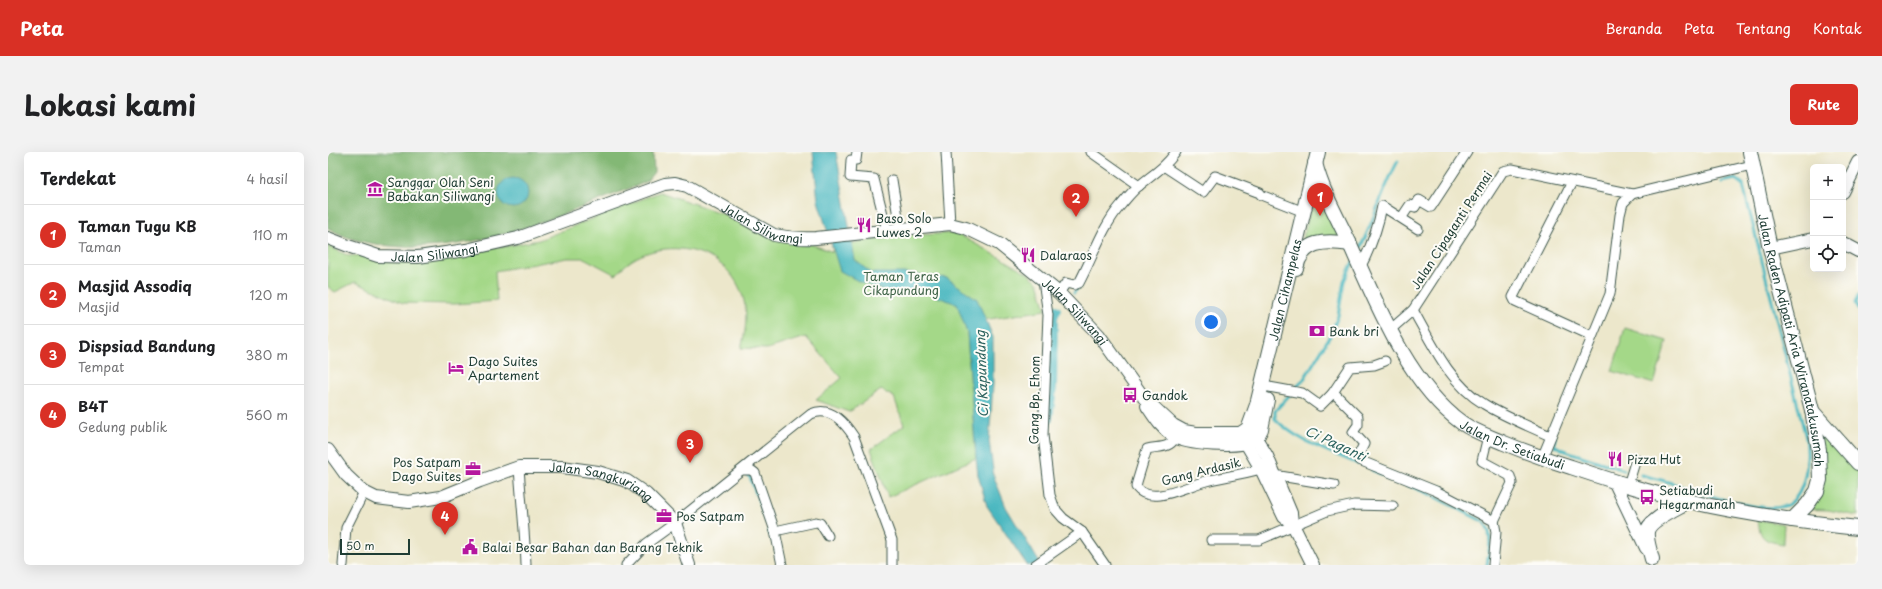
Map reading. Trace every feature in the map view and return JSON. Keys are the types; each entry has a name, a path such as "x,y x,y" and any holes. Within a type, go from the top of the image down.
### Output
{"main road":[{"name":"Jalan Cihampelas","path":"1248,436 1257,405 1317,158"},
{"name":"Jalan Dr. Setiabudi","path":"1317,158 1322,184 1390,330 1407,360 1425,385 1449,412 1463,423 1488,436 1542,458 1614,481 1688,501 1792,520 1858,528"},
{"name":"Jalan Raden Adipati Aria Wiranatakusumah","path":"1751,158 1770,248 1812,410 1819,450 1820,480 1815,495 1792,520"},
{"path":"1846,186 1858,162"},
{"name":"Jalan Siliwangi","path":"328,238 378,256 418,257 466,250 518,238 622,199 665,184 675,183 687,186 774,235 798,239 950,224 966,228 999,244 1059,293 1099,335 1144,398 1173,424 1184,431 1196,433 1248,436"},
{"path":"1770,248 1810,240"},
{"name":"Jalan Cihampelas","path":"1248,436 1261,429 1298,260 1303,252 1310,246 1322,242 1333,241 1351,247"},
{"path":"1846,245 1858,251"},
{"name":"Jalan Siliwangi","path":"1144,398 1147,407 1159,425 1175,438 1204,443 1248,436"},
{"path":"1812,410 1858,463"},
{"path":"1248,436 1261,469 1284,517 1293,525"},
{"path":"1248,436 1266,456 1291,513 1293,525 1313,565"},
{"name":"Jalan Sangkuriang","path":"328,450 362,497 409,502 425,501 441,497 519,467 562,467 598,472 627,481 646,494 675,523 689,565"},
{"path":"1614,481 1653,562"},
{"path":"1653,562 1647,533 1648,528 1657,519 1688,501"}],"street":[{"path":"857,152 856,160 851,160 850,177 874,179 887,230"},
{"path":"946,152 950,224"},
{"path":"1091,152 1139,186"},
{"path":"1059,293 1066,283 1074,285 1079,283 1095,251 1104,228 1120,206 1139,186 1166,168 1176,152"},
{"path":"1402,218 1410,205 1415,207 1419,200 1431,207 1467,152"},
{"name":"Jalan Cipaganti Permai","path":"1390,330 1413,310 1503,171 1512,169 1632,194 1751,158"},
{"path":"1166,168 1203,192 1215,176 1236,182 1260,193 1272,201 1304,212"},
{"path":"892,180 900,229"},
{"path":"1572,182 1512,297 1514,301 1592,336"},
{"path":"1542,458 1610,294 1623,202 1632,194"},
{"path":"1359,266 1371,246 1378,227 1382,206 1418,229"},
{"name":"Gang Bp. Ehom","path":"1043,280 1048,315 1043,435 1050,495 1055,509 1082,532 1105,565"},
{"path":"1413,310 1439,357 1462,386 1483,404 1550,436"},
{"path":"1270,388 1302,393 1320,406 1332,394 1350,367 1374,365 1385,361"},
{"path":"1332,394 1336,395 1358,417 1358,424 1353,432 1364,444 1359,454 1359,460 1436,491 1494,521"},
{"path":"626,565 646,544 743,470 816,411 839,418 854,438 894,546 892,565"},
{"path":"1488,436 1482,461 1510,476 1512,480 1512,483 1494,521 1496,532 1493,565"},
{"name":"Gang Ardasik","path":"1175,438 1173,442 1165,447 1150,448 1146,452 1136,482 1136,487 1140,492 1148,494 1176,493 1205,481 1261,469"},
{"path":"1628,485 1636,459"},
{"path":"519,467 522,508 526,533 526,565"},
{"path":"743,470 751,470 755,473 775,531 782,565"},
{"path":"1274,475 1334,485"},
{"path":"343,565 346,528 362,497"},
{"path":"1211,540 1259,540 1315,515 1342,508 1354,505 1393,506"},
{"path":"775,531 816,522 820,524 828,536"},
{"path":"1039,562 1082,532"}],"green space":[{"path":"328,152 653,152 654,172 646,182 576,210 503,234 466,242 428,247 391,246 353,239 328,228"},
{"name":"Taman Teras Cikapundung","path":"660,192 833,252 832,246 900,236 956,233 1026,272 1038,282 1046,310 964,323 967,333 976,458 888,497 871,449 904,425 894,397 881,390 849,412 816,400 842,378 806,337 767,349 741,348 746,324 742,293 727,270 713,259 697,252 680,249 662,249 644,254 629,262 616,275 584,258 567,258 495,271 497,301 455,304 403,303 355,282 335,292 328,287 328,246 349,256 503,247 539,240"},
{"path":"1317,193 1320,195 1343,238 1332,236 1320,238 1310,242 1300,249 1314,196"},
{"path":"1625,328 1667,341 1654,384 1612,371"},
{"path":"1817,421 1858,469 1858,516 1828,510 1800,509 1813,493"},
{"path":"1758,520 1784,524 1783,544 1771,542 1764,538 1760,531"}],"water":[{"name":"Ci Kapundung","path":"813,152 836,152 855,260 871,273 905,273 947,278 977,299 993,337 993,385 989,441 994,477 1006,507 1041,565 1027,565 987,506 978,475 976,458 967,333 957,304 919,290 898,295 860,282 840,271 818,201"},
{"path":"513,178 519,179 527,187 527,199 519,207 513,208 507,207 499,199 498,193 499,187 507,179"}],"waterway":[{"name":"Ci Paganti","path":"1358,252 1369,229 1387,183 1398,161"},
{"path":"1641,475 1728,501 1762,507 1787,505 1794,500 1803,484 1807,465 1806,438 1743,184 1736,179 1722,182"},
{"name":"Ci Paganti","path":"1353,262 1344,281 1338,316 1330,336 1304,379 1275,411 1275,419 1284,427 1304,440 1358,464"},
{"path":"1074,293 1079,286"},
{"path":"1858,296 1855,303 1858,310"},
{"path":"1048,419 1052,387 1053,317 1056,310"},
{"path":"1555,437 1554,445 1563,450 1624,470"},
{"name":"Ci Paganti","path":"1372,470 1427,493 1484,522 1489,532 1490,543 1487,565"},
{"path":"745,473 750,477 766,521"},
{"path":"769,531 773,541"}],"place":[{"name":"Sanggar Olah Seni Babakan Siliwangi","path":"375,189"},
{"name":"Taman Tugu KB","path":"1320,216"},
{"name":"Masjid Assodiq","path":"1076,217"},
{"name":"Baso Solo Luwes 2","path":"864,225"},
{"name":"Dalaraos","path":"1028,255"},
{"name":"Bank bri","path":"1317,331"},
{"name":"Dago Suites Apartement","path":"456,368"},
{"name":"Gandok","path":"1130,395"},
{"name":"Pizza Hut","path":"1615,459"},
{"name":"Dispsiad Bandung","path":"690,463"},
{"name":"Pos Satpam Dago Suites","path":"473,469"},
{"name":"Setiabudi Hegarmanah","path":"1647,497"},
{"name":"Pos Satpam","path":"664,516"},
{"name":"B4T","path":"445,535"},
{"name":"Balai Besar Bahan dan Barang Teknik","path":"470,547"}]}
